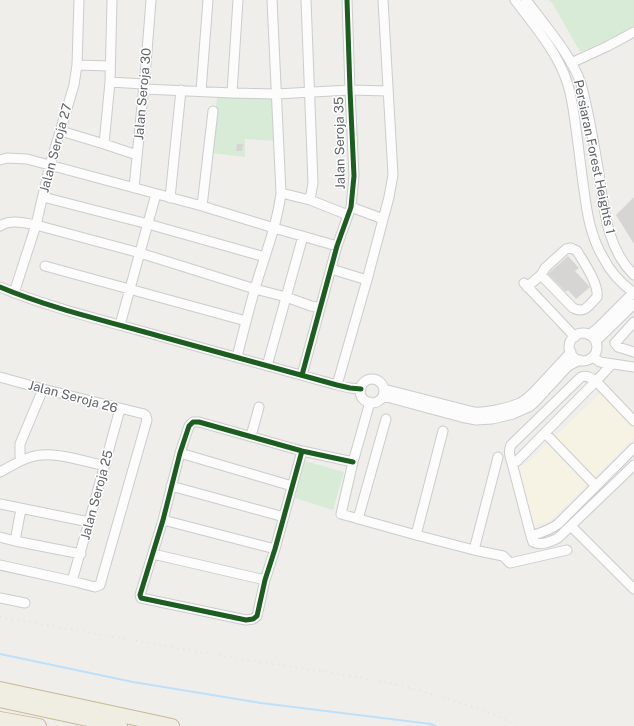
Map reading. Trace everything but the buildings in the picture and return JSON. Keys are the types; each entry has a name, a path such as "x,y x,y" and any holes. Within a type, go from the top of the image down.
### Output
{"highway":[{"path":"0,689 172,726"},
{"path":"0,700 120,726"},
{"path":"0,719 39,726"}],"street":[{"name":"Jalan Seroja 27","path":"14,293 36,226 50,166 74,85 78,65 78,0"},
{"path":"104,144 110,82 112,0"},
{"name":"Jalan Seroja 30","path":"134,188 151,0"},
{"path":"201,91 208,0"},
{"path":"232,93 238,0"},
{"path":"236,357 274,228 281,193 272,0"},
{"path":"306,0 313,183 310,200"},
{"name":"Jalan Seroja 35","path":"302,376 337,246 349,211 354,176 347,0"},
{"path":"337,385 367,280 393,175 383,0"},
{"name":"Persiaran Forest Heights 1","path":"515,0 548,45 561,66 567,80 572,99 586,206 593,236 604,260 614,274 634,292"},
{"name":"Persiaran Forest Heights 1","path":"526,0 564,50 580,83 591,128 608,229 615,248 632,272"},
{"path":"571,63 634,32"},
{"path":"78,65 110,66"},
{"path":"110,82 181,90 232,93 276,94 350,90 388,91"},
{"path":"170,198 181,90"},
{"path":"202,206 213,111"},
{"path":"60,131 137,155"},
{"path":"0,160 7,158 26,159 202,206 337,246"},
{"path":"281,193 383,219"},
{"path":"120,325 156,194"},
{"path":"43,198 148,224 265,256"},
{"path":"0,226 2,224 19,222 36,226 140,253 320,308"},
{"path":"268,366 303,236"},
{"path":"541,274 572,308 582,311 585,310 597,297 598,289 596,285 577,251 568,248 545,268 541,274 526,285 575,337"},
{"path":"45,266 246,321"},
{"path":"331,269 367,280"},
{"path":"0,287 44,303 120,325 302,376 350,388 361,389"},
{"path":"593,338 582,334 575,337 570,344 571,352 576,359 584,361 593,357 597,350 593,338 599,326 634,292"},
{"path":"593,338 634,304"},
{"path":"634,322 616,343 618,348 634,352"},
{"path":"383,393 474,412 490,411 520,403 526,399 571,352"},
{"path":"593,357 600,362 634,368"},
{"path":"383,393 461,417 476,420 492,419 513,414 529,407 536,402 568,366 580,360"},
{"path":"512,463 517,461 612,364"},
{"path":"634,421 596,381 584,376 581,377 511,445 509,453 532,539 537,544 543,544 558,538 634,465"},
{"name":"Jalan Seroja 26","path":"0,377 144,414 146,416 147,420 101,583 99,586 95,587 72,581"},
{"path":"374,379 380,382 383,393 378,402 370,402 362,396 361,389 364,383 374,379"},
{"path":"22,460 20,456 20,444 43,389"},
{"path":"370,402 353,462 341,514 416,535 503,556 510,564 567,550"},
{"path":"251,436 259,407"},
{"name":"Jalan Seroja 25","path":"72,581 120,409"},
{"path":"358,519 386,419"},
{"path":"302,451 265,580 257,616 249,620 140,598 163,520 180,453 189,426 193,422 199,422 302,451 353,462"},
{"path":"416,535 443,431"},
{"path":"545,432 596,486"},
{"path":"532,539 558,524 634,448"},
{"path":"180,453 292,486"},
{"path":"0,472 22,460 37,455 51,454 104,466"},
{"path":"474,550 498,457"},
{"path":"171,486 284,516"},
{"path":"0,504 89,522"},
{"path":"15,541 21,509"},
{"path":"163,520 275,549"},
{"path":"571,526 634,590"},
{"path":"0,537 80,554"},
{"path":"153,554 265,580"},
{"path":"0,565 72,581"},
{"path":"0,598 25,603"}],"shaded area":[{"path":"603,391 634,422 634,438 550,521 530,526 517,469 528,462"}],"green space":[{"path":"549,0 634,0 634,26 614,37 580,52 553,4"},
{"path":"217,96 275,99 277,141 245,139 245,157 212,153"},
{"path":"305,461 344,472 333,510 295,498"}],"waterway":[{"path":"0,654 133,682 261,703 431,724 436,726"}],"railway":[{"path":"0,617 240,659 389,683 418,690 480,709 520,726"}],"cycle path":[{"path":"302,375 337,246 351,207 354,176 347,0"},
{"path":"0,287 19,295 78,314 337,385 361,389"},
{"path":"302,451 265,580 257,616 253,619 246,620 141,598 140,595 163,520 180,453 189,426 193,422 199,422 302,451 353,462"}]}
